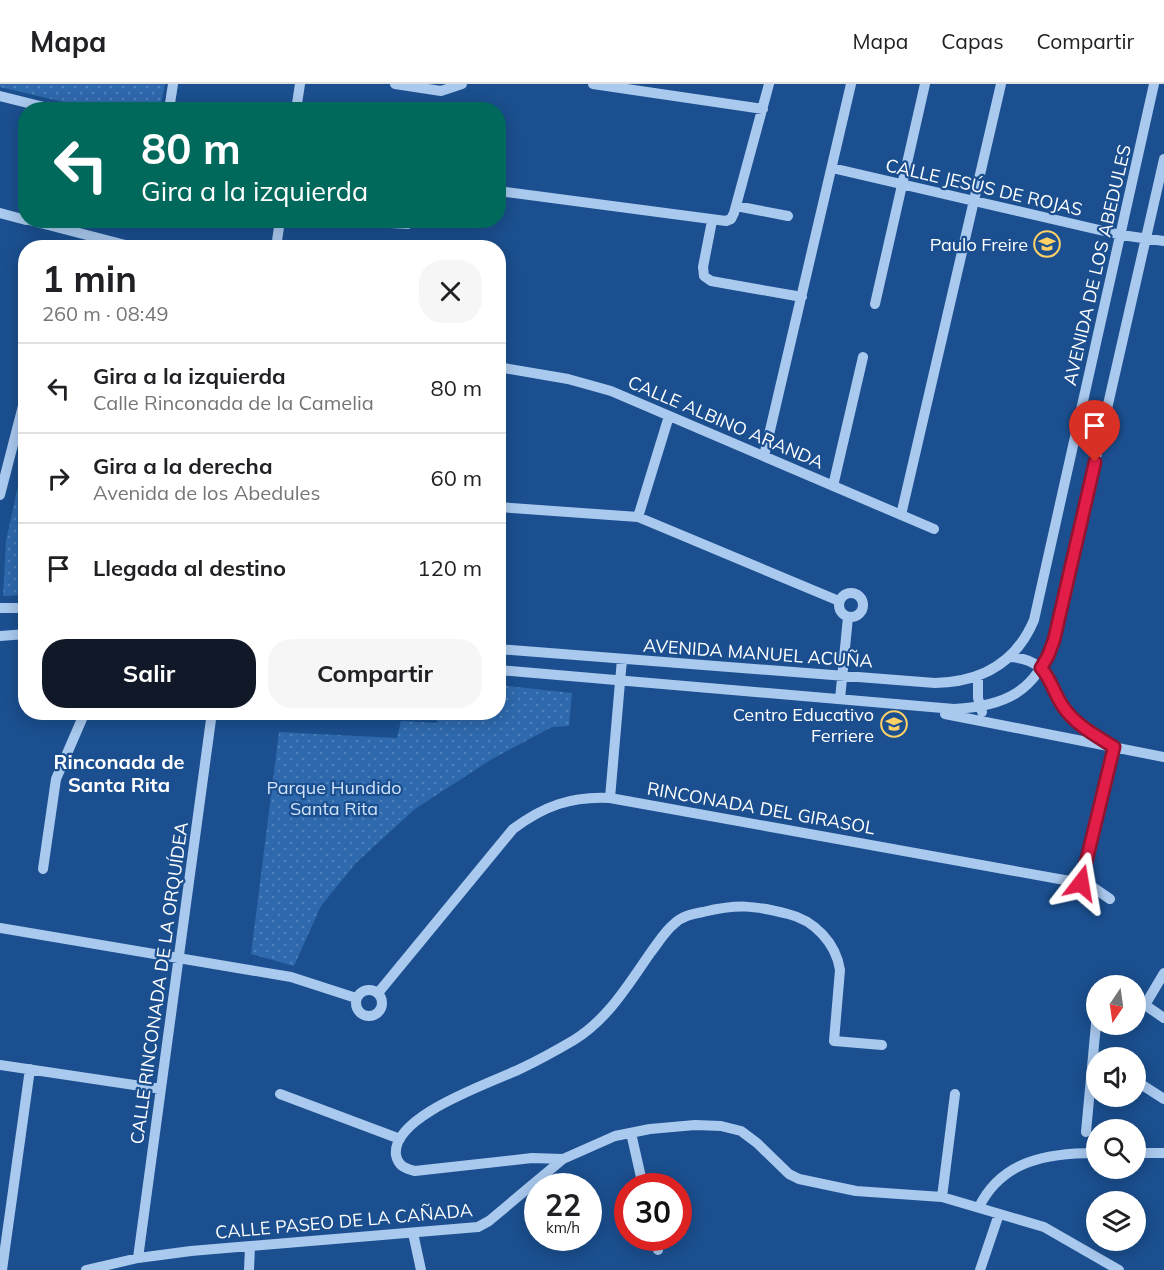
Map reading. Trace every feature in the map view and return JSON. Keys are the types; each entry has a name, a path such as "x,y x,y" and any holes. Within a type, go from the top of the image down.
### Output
{"street":[{"path":"170,102 173,84"},
{"path":"297,102 300,84"},
{"path":"395,84 441,90 462,84"},
{"path":"593,84 763,109"},
{"path":"506,192 712,221 731,219 770,84"},
{"path":"764,456 851,84"},
{"path":"875,304 925,84"},
{"path":"901,515 1001,84"},
{"name":"AVENIDA DE LOS ABEDULES","path":"1009,657 1026,639 1034,620 1154,84"},
{"path":"0,96 24,102"},
{"path":"894,704 954,709 980,708 997,704 1016,694 1033,680 1048,656 1054,640 1164,159"},
{"name":"CALLE JESÚS DE ROJAS","path":"832,168 1121,235 1164,241"},
{"path":"736,206 788,216"},
{"path":"0,213 18,218"},
{"path":"712,221 703,267 704,276 711,281 802,297"},
{"path":"58,228 106,240"},
{"path":"833,486 863,357"},
{"name":"CALLE ALBINO ARANDA","path":"506,368 568,379 611,391 934,529"},
{"path":"638,517 669,416"},
{"path":"0,495 18,425"},
{"path":"506,508 638,517 839,601"},
{"path":"854,593 862,601 862,608 860,613 848,616 840,611 839,601 842,596 854,593"},
{"path":"0,608 18,608"},
{"path":"840,699 848,616"},
{"path":"0,636 18,635"},
{"name":"AVENIDA MANUEL ACUÑA","path":"506,650 934,683 954,683 978,677 1009,657"},
{"path":"1009,657 1023,658 1041,668 1048,676 1070,716 1114,747"},
{"path":"610,798 622,659"},
{"name":"AVENIDA MANUEL ACUÑA","path":"506,671 894,704"},
{"path":"978,677 978,698 986,722"},
{"path":"894,704 1164,757"},
{"path":"44,869 56,779 82,720"},
{"name":"CALLE RINCONADA DE LA ORQUÍDEA","path":"138,1258 211,720"},
{"path":"1081,883 1114,747"},
{"name":"RINCONADA DEL GIRASOL","path":"378,993 513,829 553,805 592,797 610,798 1081,883 1091,886 1110,900"},
{"path":"563,1159 532,1158 415,1171 402,1167 398,1162 396,1152 400,1139 424,1115 445,1101 520,1069 573,1041 591,1028 610,1010 675,922 686,916 728,906 754,906 803,919 816,928 829,942 839,962 834,1041 882,1045"},
{"path":"0,928 291,977 356,998"},
{"path":"1164,973 1145,1005 1164,1018"},
{"path":"370,989 378,993 382,1000 381,1008 376,1014 368,1016 360,1013 356,1006 356,998 362,991 370,989"},
{"path":"0,1065 161,1089"},
{"path":"2,1270 30,1069"},
{"path":"1146,1087 1164,1099"},
{"path":"280,1094 400,1139"},
{"path":"942,1197 955,1094"},
{"name":"CALLE PASEO DE LA CAÑADA","path":"86,1270 138,1258 478,1227 489,1221 563,1159 615,1136 695,1125 721,1126 741,1131 758,1143 789,1174 799,1179 856,1191 942,1197 1055,1232 1119,1270"},
{"path":"631,1133 640,1173"},
{"path":"979,1208 986,1193 1002,1177 1023,1163 1043,1157 1086,1153"},
{"path":"1146,1153 1164,1153"},
{"path":"980,1270 999,1214"},
{"path":"413,1233 422,1270"},
{"path":"249,1270 250,1247"}],"green space":[{"path":"0,84 165,84 161,102 63,102 0,87"},
{"path":"18,485 18,595 3,596 6,541"},
{"name":"Parque Hundido Santa Rita","path":"506,686 572,693 569,726 552,727 492,759 415,809 356,863 321,906 294,966 251,954 279,732 397,738 401,721 437,723 437,720 506,720"}],"place":[{"name":"Paulo Freire","path":"1047,244"},
{"name":"Centro Educativo Ferriere","path":"894,724"}],"district":[{"name":"Rinconada de Santa Rita","path":"119,772"}],"route":[{"path":"1081,883 1114,747 1070,716 1048,676 1041,668 1054,640 1095,462"}]}
